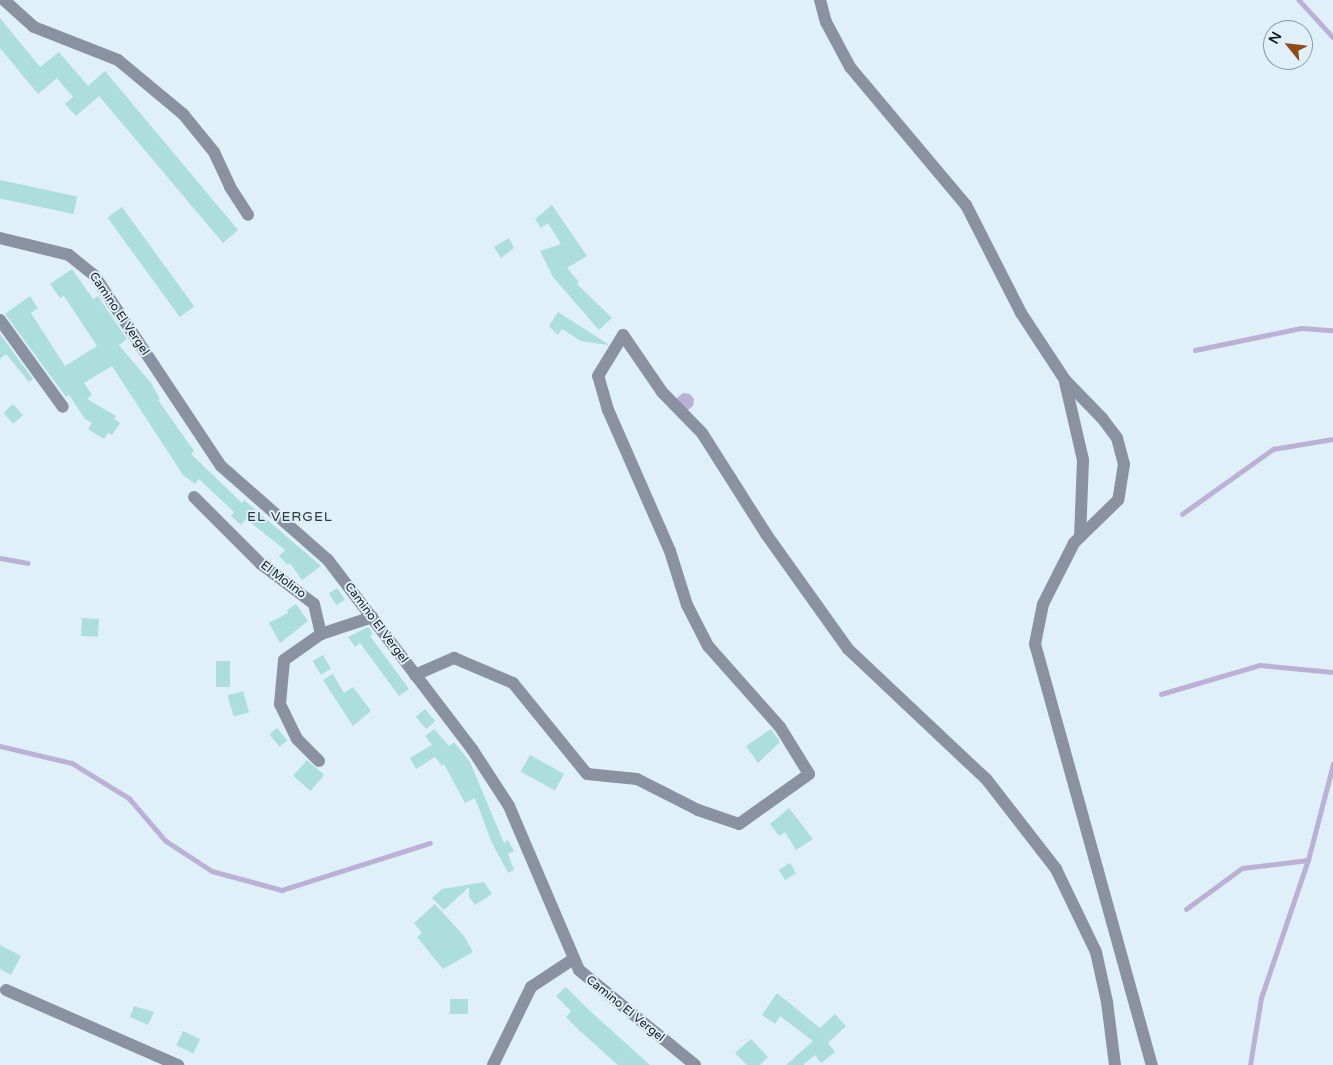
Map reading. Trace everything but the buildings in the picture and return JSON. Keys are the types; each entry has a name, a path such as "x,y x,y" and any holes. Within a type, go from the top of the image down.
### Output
{"street":[{"path":"4,0 34,27 118,60 183,114 214,152 230,187 248,214"},
{"path":"820,0 826,22 850,67 966,205 1021,312 1065,380 1102,418 1116,438 1124,464 1118,500 1074,544 1043,604 1035,644 1152,1065"},
{"name":"Camino El Vergel","path":"0,238 69,255 82,263 94,275 221,466 328,560 472,749 509,806 572,960 589,980 695,1065"},
{"path":"0,320 63,407"},
{"path":"415,675 454,658 513,683 587,774 637,779 698,810 739,824 809,774 780,727 708,646 687,605 670,551 608,410 598,376 624,335 662,392 702,433 766,534 848,649 987,780 1056,869 1096,952 1107,1002 1114,1065"},
{"path":"1065,380 1083,460 1080,537"},
{"name":"El Molino","path":"194,497 262,564 314,604 321,634"},
{"path":"319,761 297,739 280,704 284,660 321,634 372,617"},
{"path":"493,1065 531,987 572,960"},
{"path":"6,990 178,1065"}],"shaded area":[{"path":"683,393 690,394 694,399 693,406 688,410 677,404 677,398"}],"waterway":[{"path":"1299,0 1333,37"},
{"path":"1195,350 1301,328 1333,330"},
{"path":"1182,514 1273,449 1333,439"},
{"path":"0,558 28,563"},
{"path":"1161,694 1260,665 1333,672"},
{"path":"0,746 72,763 129,798 166,841 212,871 282,890 430,843"},
{"path":"1250,1065 1261,998 1308,860 1333,764"},
{"path":"1186,909 1242,868 1308,860"}],"district":[{"name":"EL VERGEL","path":"290,517"}]}
